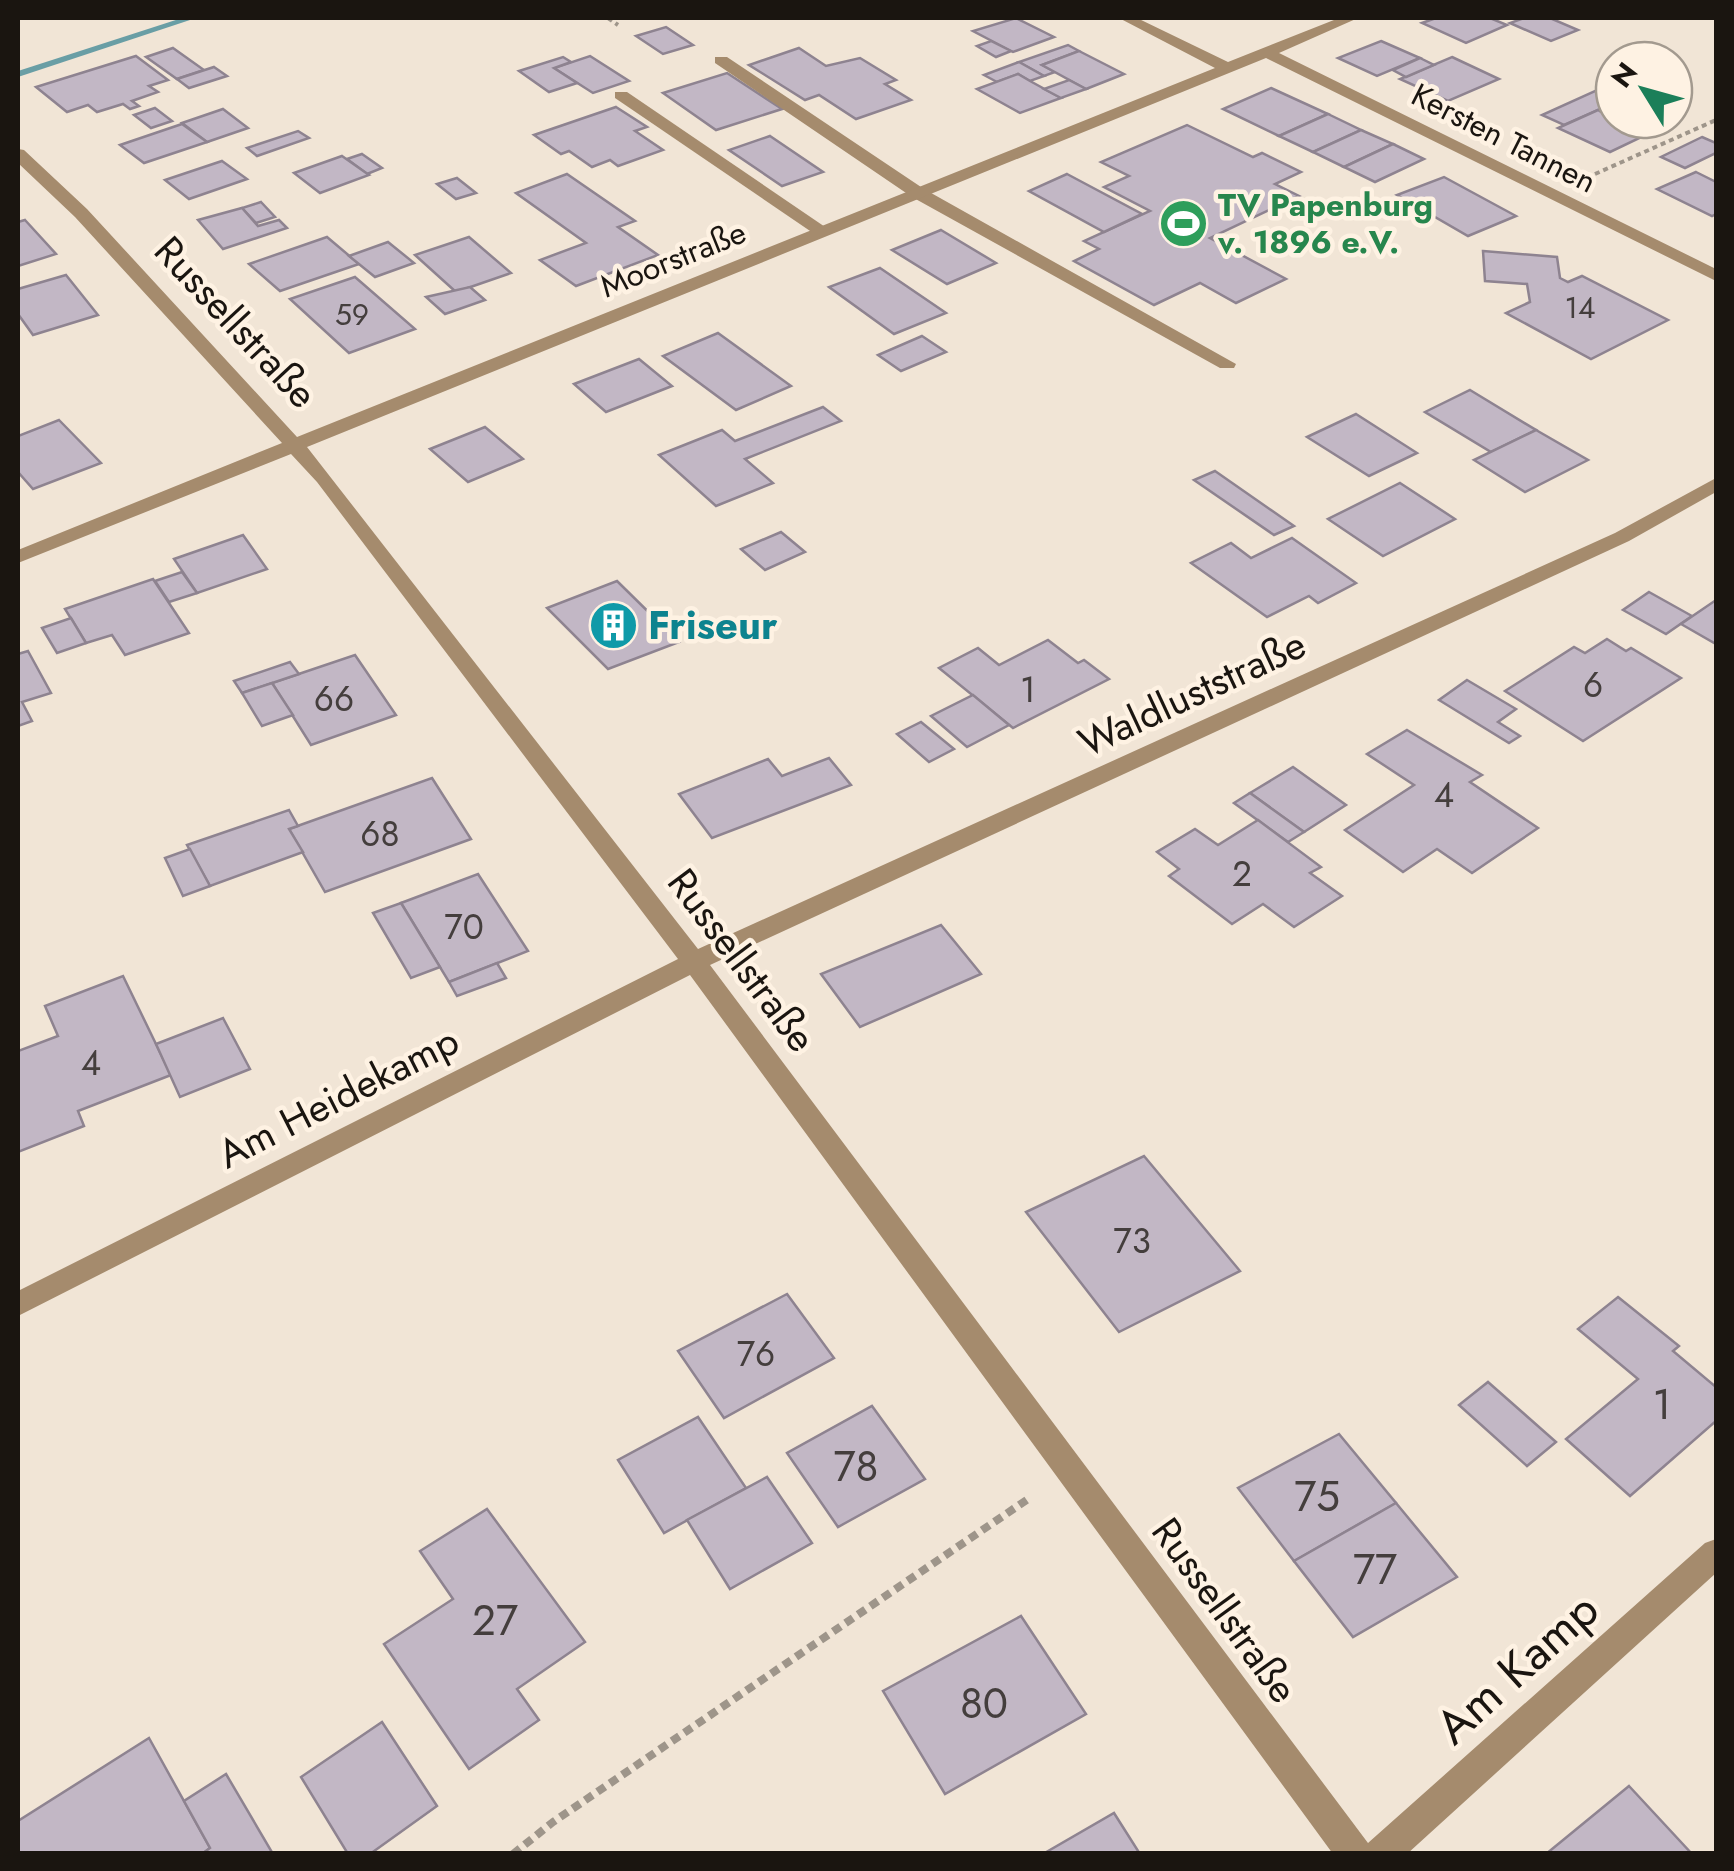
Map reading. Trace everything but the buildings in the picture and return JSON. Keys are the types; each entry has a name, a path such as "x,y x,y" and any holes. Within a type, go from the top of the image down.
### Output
{"street":[{"path":"1126,18 1228,68"},
{"name":"Moorstraße","path":"18,556 1351,18"},
{"name":"Kersten Tannen","path":"1266,52 1716,276"},
{"path":"720,60 918,192 1227,364"},
{"path":"621,94 822,231"},
{"name":"Russellstraße","path":"18,154 81,213 295,445 694,962 1355,1854"},
{"name":"Waldluststraße","path":"694,962 1622,537 1716,484"},
{"name":"Am Heidekamp","path":"18,1304 694,962"},
{"name":"Am Kamp","path":"1381,1854 1716,1553"}],"path":[{"path":"608,18 618,24"},
{"path":"1548,195 1716,120"},
{"path":"513,1854 552,1822 1071,1470"}],"waterway":[{"path":"18,74 191,18"}],"place":[{"name":"TV Papenburg v. 1896 e.V.","path":"1183,223"},
{"name":"Friseur","path":"613,625"}]}
